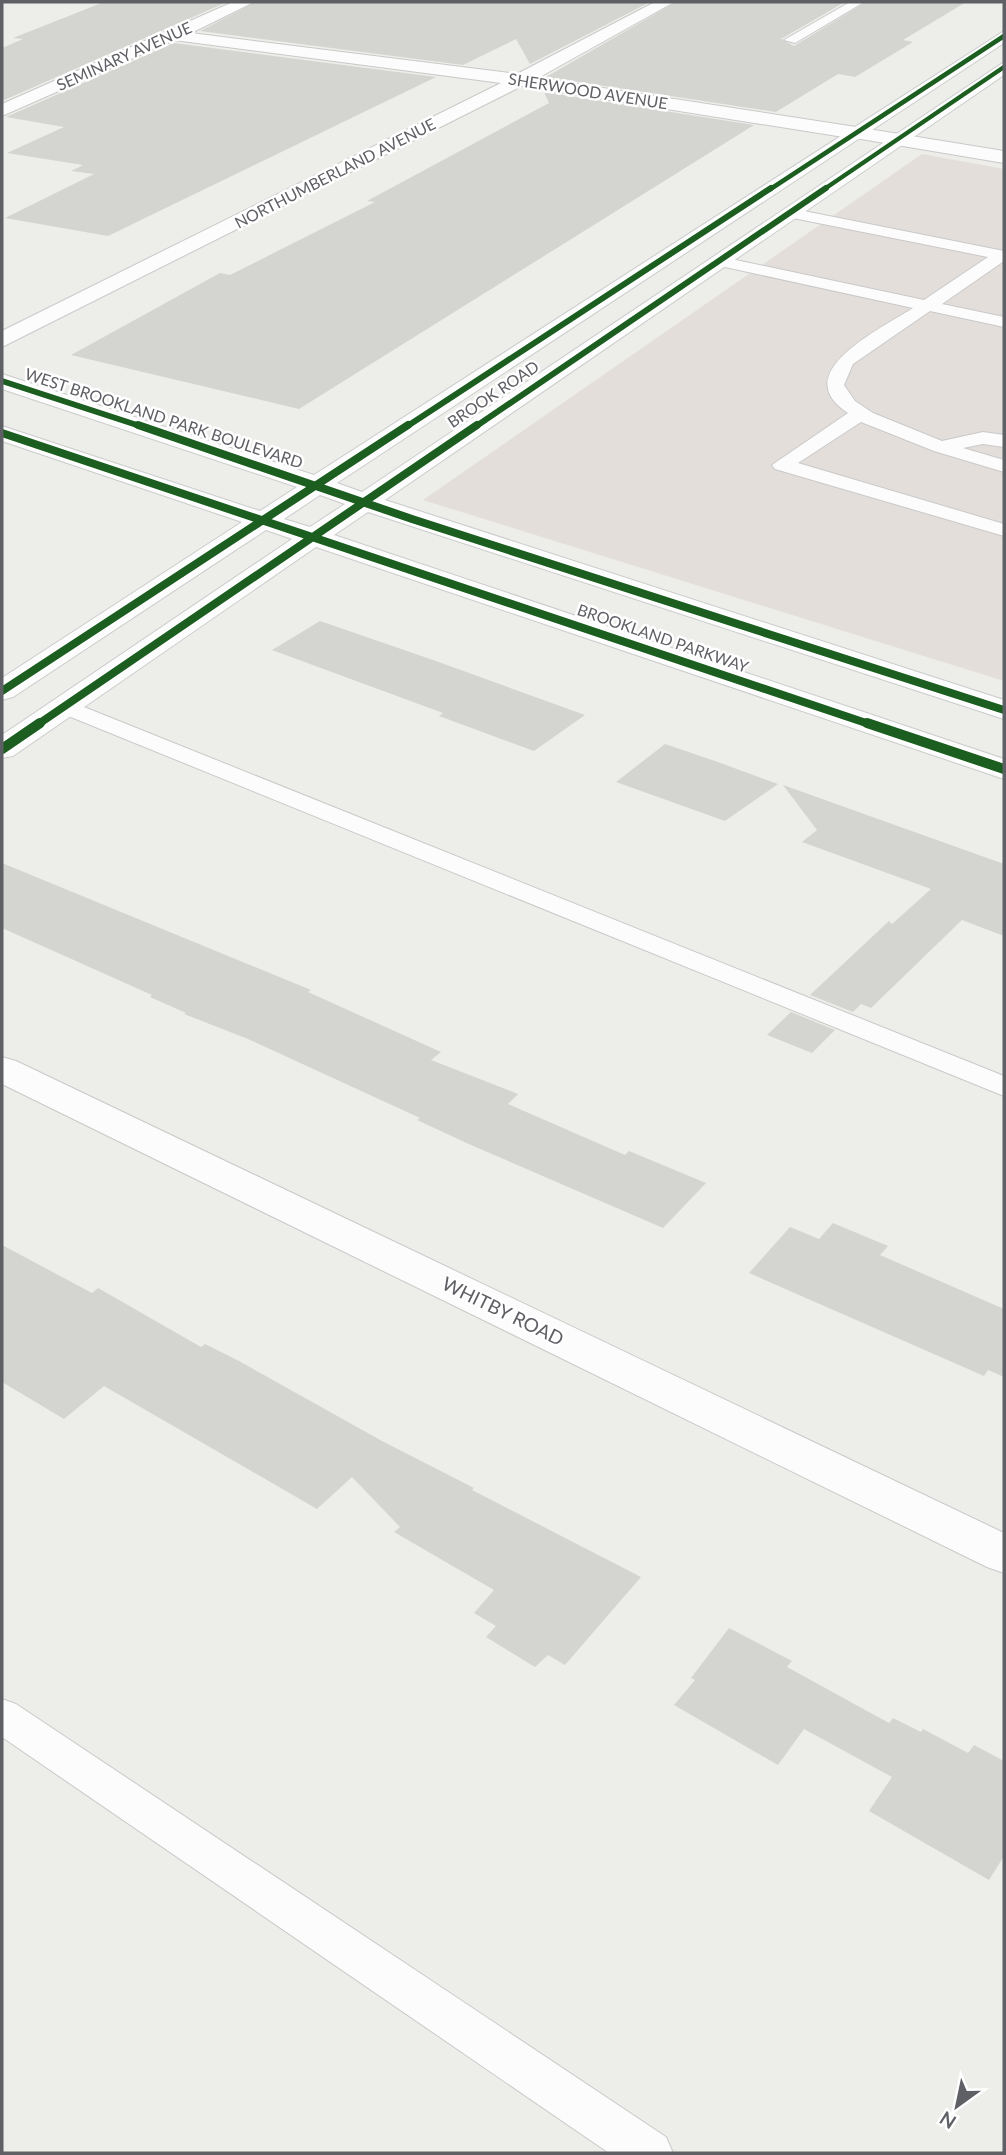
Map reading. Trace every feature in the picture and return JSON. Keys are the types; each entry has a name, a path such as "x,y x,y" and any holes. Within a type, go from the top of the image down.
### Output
{"main road":[{"name":"SEMINARY AVENUE","path":"2,111 246,2"},
{"name":"NORTHUMBERLAND AVENUE","path":"2,340 520,80 666,2"},
{"name":"SHERWOOD AVENUE","path":"171,35 520,80 1004,157"},
{"name":"BROOK ROAD","path":"2,691 1004,36"},
{"name":"BROOK ROAD","path":"2,749 362,501 1004,66"},
{"name":"WEST BROOKLAND PARK BOULEVARD","path":"2,382 316,484"},
{"path":"2,433 312,536"},
{"name":"BROOKLAND PARKWAY","path":"316,484 1004,710"},
{"name":"BROOKLAND PARKWAY","path":"312,536 1004,769"},
{"name":"WHITBY ROAD","path":"2,1069 1004,1553"}],"lane":[{"path":"790,40 858,2"},
{"path":"789,212 1003,255"},
{"path":"1003,255 840,367 835,384 838,394 860,414 943,447 1004,466"},
{"path":"717,261 1004,323"},
{"path":"860,414 782,466 1004,530"},
{"path":"943,447 983,438 1004,441"},
{"path":"64,706 1004,1087"},
{"path":"2,1716 649,2153"}],"shaded area":[{"path":"922,154 1004,169 1004,681 423,500"}],"building":[{"path":"104,2 227,2 2,101 2,48 23,39 13,38"},
{"path":"256,2 650,2 530,64 516,39 463,65 200,31"},
{"path":"676,2 845,2 781,39 794,46 866,2 966,2 903,40 913,42 855,77 838,74 776,112 546,77"},
{"path":"174,43 436,77 108,236 5,218 94,174 71,171 83,165 7,153 64,127 6,117"},
{"path":"544,92 754,125 299,409 71,355 220,273 230,275 375,202 367,201 549,103"},
{"path":"320,621 585,715 534,751 439,716 443,713 272,650"},
{"path":"665,744 778,784 725,821 616,782"},
{"path":"783,785 1004,864 1004,936 962,920 871,1008 861,1004 853,1012 810,995 889,921 892,924 931,889 802,842 817,830"},
{"path":"2,863 311,990 308,992 441,1052 431,1060 518,1094 508,1104 625,1155 629,1151 706,1183 663,1228 471,1145 417,1120 420,1118 248,1039 184,1014 186,1013 150,997 152,995 2,928"},
{"path":"791,1012 835,1030 812,1053 767,1035"},
{"path":"833,1223 888,1246 880,1255 1004,1309 1004,1377 988,1370 984,1376 749,1273 790,1227 819,1239"},
{"path":"2,1245 92,1293 98,1288 201,1347 205,1344 239,1361 382,1441 474,1488 472,1490 641,1577 565,1665 548,1655 535,1667 486,1637 496,1626 474,1613 494,1590 394,1532 400,1527 352,1477 317,1509 104,1386 64,1419 2,1382"},
{"path":"729,1628 792,1661 787,1667 889,1723 893,1718 921,1732 923,1729 968,1753 974,1745 1004,1761 1004,1856 989,1880 869,1811 892,1777 804,1729 778,1765 674,1705 695,1680 691,1678"}],"cycle path":[{"path":"2,691 1004,36"},
{"path":"2,749 1004,67"},
{"path":"2,381 286,474 412,519 1004,710"},
{"path":"2,433 1004,769"}]}
